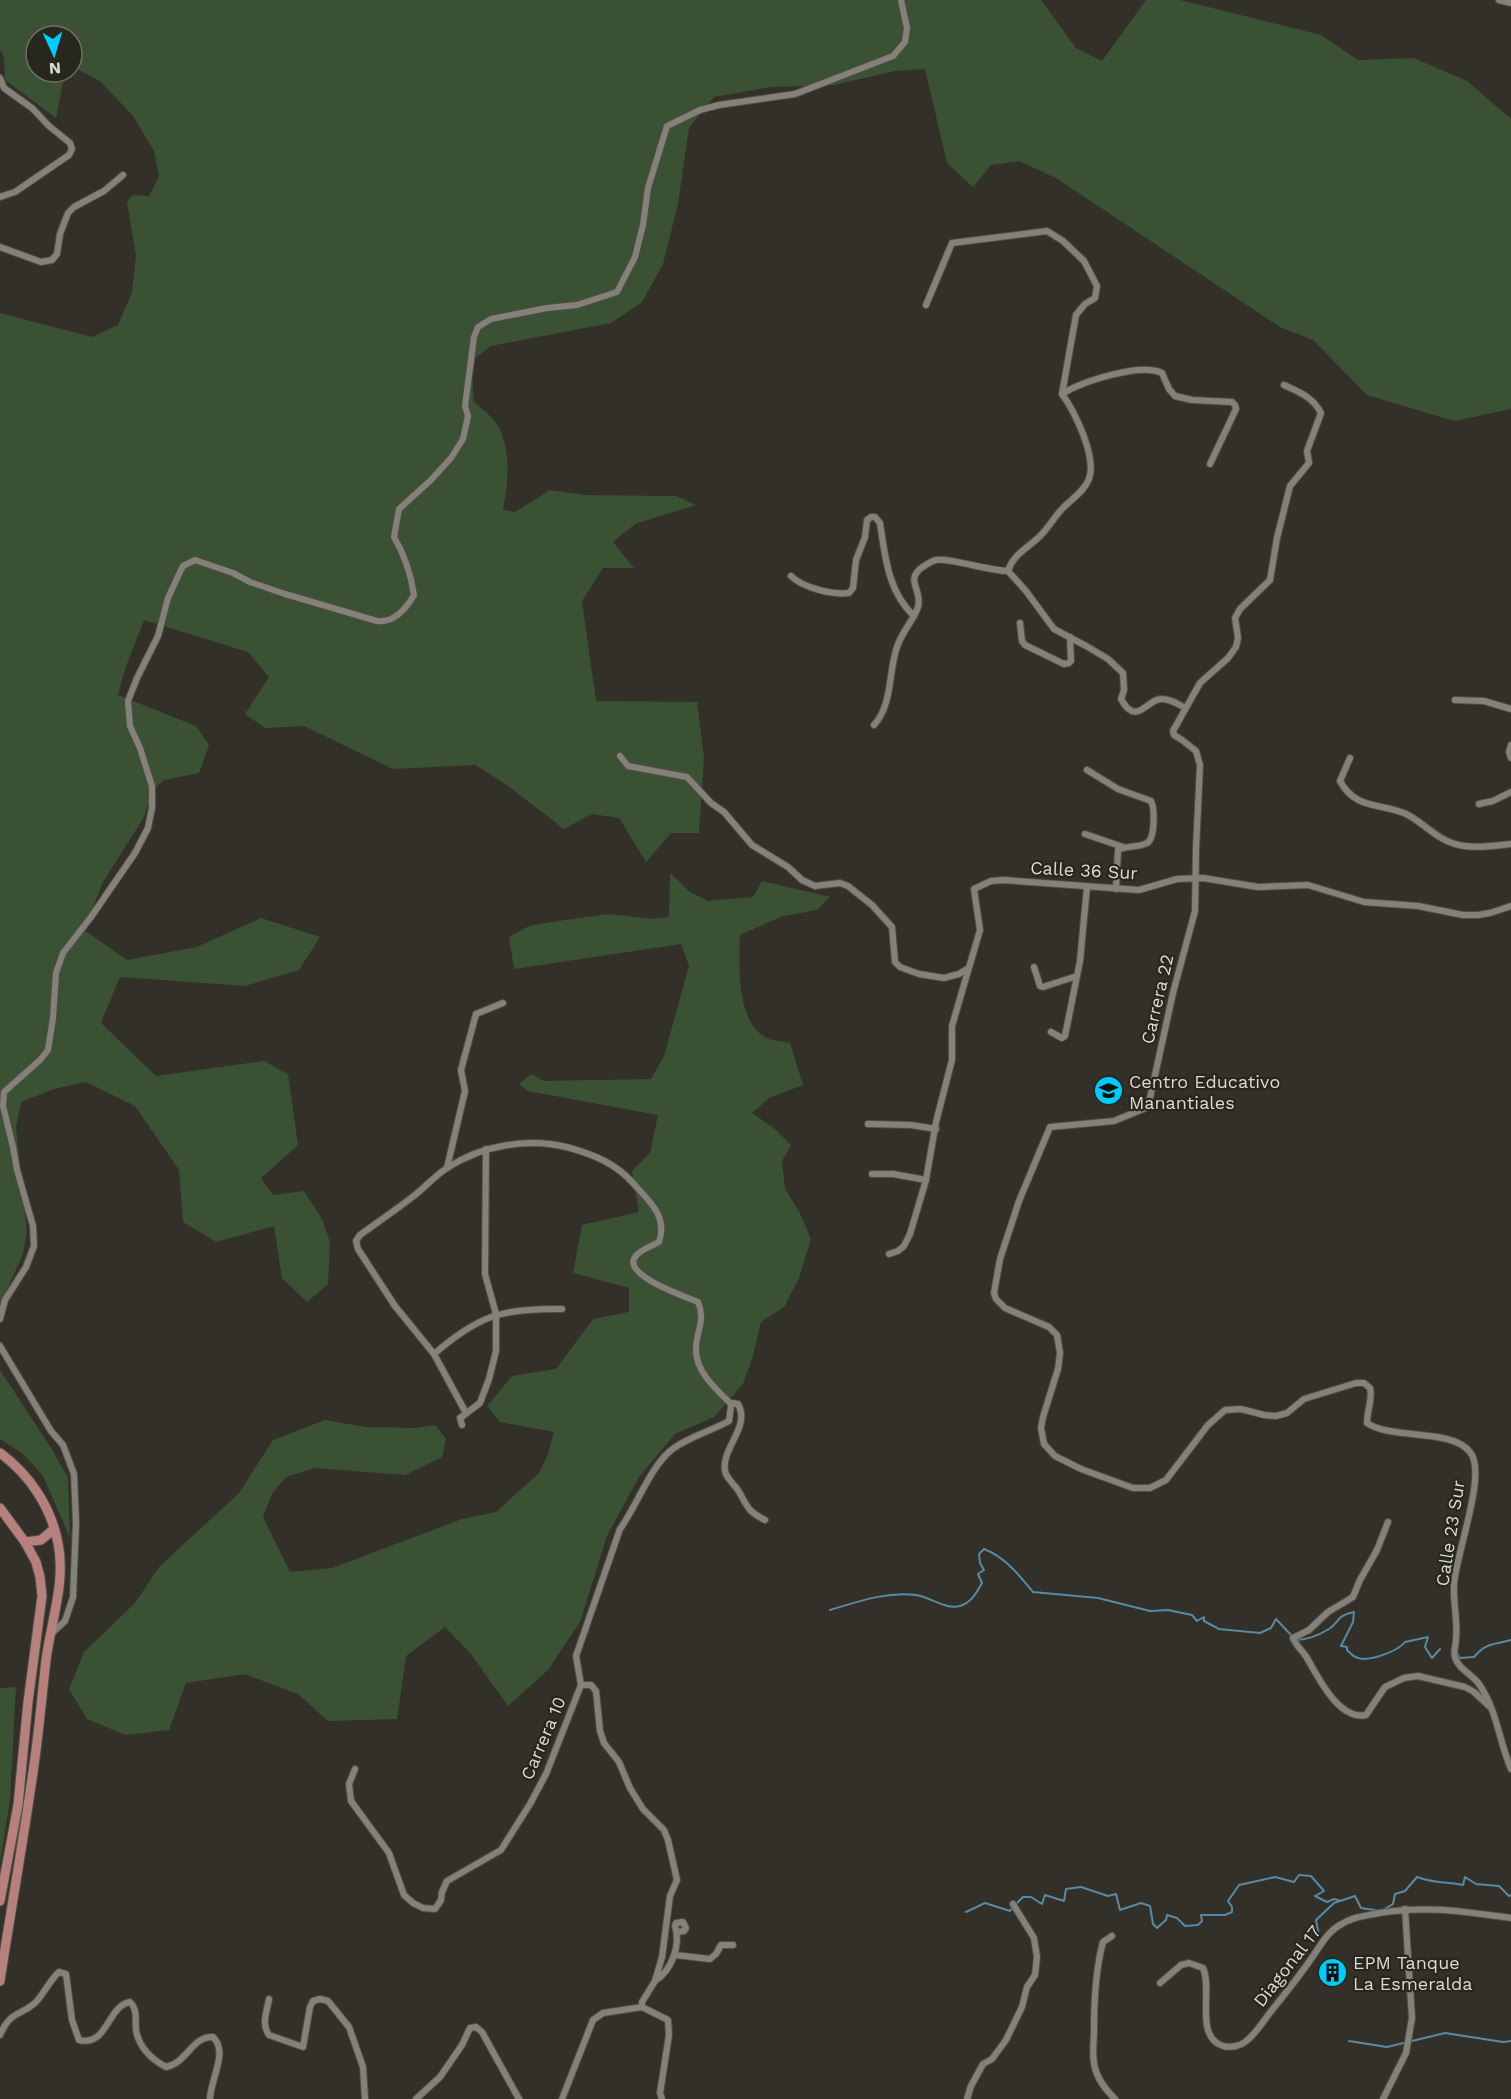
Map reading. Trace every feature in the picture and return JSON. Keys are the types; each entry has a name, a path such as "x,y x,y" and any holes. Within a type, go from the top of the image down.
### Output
{"main road":[{"path":"0,1453 19,1468 35,1488 48,1512 60,1553 60,1577 0,1981"},
{"path":"0,1508 25,1542 36,1562 40,1577 41,1610 28,1702 18,1805 0,1900"},
{"path":"25,1542 41,1540 54,1529"}],"street":[{"path":"0,1318 4,1300 26,1267 34,1245 33,1226 17,1170 3,1106 4,1092 48,1050 56,973 63,952 91,917 135,853 148,828 152,808 152,786 140,748 130,726 128,701 159,636 168,598 183,566 195,560 285,594 377,621 387,622 399,614 414,595 402,550 394,537 399,509 431,480 451,458 463,439 468,416 465,406 469,373 474,337 478,327 491,319 547,308 577,305 617,292 634,257 648,188 667,126 700,110 719,105 795,94 892,56 904,42 907,28 901,0"},
{"path":"1499,0 1511,3"},
{"path":"0,78 4,88 32,108 70,143 72,149 69,155 15,192 0,197"},
{"path":"0,247 41,262 52,260 57,254 60,234 68,213 74,207 104,191 123,175"},
{"path":"926,304 952,243 1047,231 1063,241 1084,261 1097,286 1095,298 1085,304 1076,315 1062,394 1072,408 1089,451 1089,478 1044,532 1015,557 1008,571"},
{"path":"1062,394 1073,387 1114,375 1131,371 1153,370 1162,373 1168,389 1182,399 1232,402 1236,409 1210,464"},
{"path":"874,725 886,706 898,642 914,616 919,602 914,576 934,560 942,559 977,568 1008,571 1054,629 1108,659 1123,673 1124,690 1121,699 1126,707 1138,712 1160,698 1171,700 1185,708 1200,683 1228,658 1236,647 1239,638 1235,618 1240,609 1270,580 1277,538 1290,486 1309,463 1307,451 1321,413 1317,405 1305,394 1284,385"},
{"path":"791,576 797,582 809,587 844,594 851,591 856,560 866,537 867,520 876,517 880,523 893,586 902,604 914,616"},
{"path":"1020,623 1022,641 1025,645 1064,664 1071,661 1070,638"},
{"path":"1455,700 1485,701 1511,709"},
{"name":"Carrera 22","path":"1185,708 1173,731 1174,735 1196,752 1200,765 1195,911 1173,993 1148,1107 1114,1122 1050,1126 1019,1201 1000,1259 994,1293 996,1299 1005,1308 1028,1320 1049,1327 1058,1335 1060,1353 1058,1369 1043,1417 1042,1436 1044,1444 1055,1456 1080,1469 1133,1488 1150,1488 1166,1480 1208,1425 1225,1410 1242,1409 1276,1416 1287,1413"},
{"path":"1511,745 1509,752 1511,758"},
{"path":"620,756 627,766 687,777 711,803 724,812 752,845 788,867 802,880 815,886 840,883 848,886 872,905 892,927 896,962 900,967 919,974 944,978 959,974 968,968"},
{"path":"1350,759 1340,781 1346,792 1363,803 1404,813 1455,844 1474,846 1511,844"},
{"path":"1084,834 1123,847 1147,843 1150,841 1154,817 1151,801 1118,789 1087,770"},
{"path":"1479,804 1493,801 1511,792"},
{"path":"1116,889 1117,853 1123,847"},
{"name":"Calle 36 Sur","path":"968,968 980,930 974,890 991,881 1139,890 1177,879 1196,877 1258,887 1308,885 1364,902 1418,906 1463,915 1484,914 1511,906"},
{"path":"1051,1032 1062,1038 1065,1036 1077,976 1088,886"},
{"path":"1034,967 1042,987 1077,976"},
{"path":"889,1254 904,1246 910,1234 926,1180 952,1060 952,1026 968,968"},
{"path":"447,1168 465,1091 461,1070 476,1014 503,1003"},
{"path":"868,1124 911,1125 936,1129"},
{"path":"466,1413 434,1354 395,1306 358,1249 356,1241 360,1235 416,1195 447,1168 486,1149 510,1144 536,1143 585,1152 605,1160 624,1174 657,1210 662,1225 659,1242 637,1254 633,1260 633,1266 640,1275 698,1302 702,1322 696,1348 697,1363 714,1387 731,1404 738,1404 742,1410 725,1465 725,1473 750,1513 765,1520"},
{"path":"462,1425 460,1418 480,1403 496,1351 496,1314 486,1274 486,1149"},
{"path":"872,1174 893,1174 926,1180"},
{"path":"434,1354 452,1339 496,1314 527,1308 562,1309"},
{"path":"0,1346 51,1431 63,1445 74,1474 76,1523 73,1597 65,1621 50,1635"},
{"name":"Calle 23 Sur","path":"1287,1413 1304,1399 1356,1383 1364,1383 1370,1388 1372,1395 1367,1422 1376,1429 1433,1436 1454,1442 1467,1448 1472,1454 1475,1474 1473,1497 1454,1584 1456,1627 1454,1655 1460,1666 1478,1683 1493,1711 1511,1768"},
{"path":"581,1685 576,1656 620,1529 662,1460 673,1449 729,1420 731,1404"},
{"path":"1388,1522 1377,1550 1363,1572 1353,1597 1328,1612 1309,1630 1293,1638 1294,1642 1306,1656 1312,1670 1337,1704 1359,1717 1366,1715 1385,1687 1404,1678 1418,1676 1465,1687 1474,1692 1493,1711"},
{"name":"Carrera 10","path":"355,1769 349,1784 351,1801 389,1853 404,1895 413,1904 435,1909 447,1881 501,1850 546,1774 581,1685 591,1685 596,1691 600,1731 604,1743 619,1762 630,1788 643,1809 664,1830 677,1880 670,1896 662,1956 655,1982 642,2002 642,2007"},
{"path":"967,2099 970,2086 983,2064 992,2059 1006,2040 1035,1975 1037,1958 1034,1938 1013,1905"},
{"path":"1383,2099 1406,2053 1412,2018 1406,1909"},
{"name":"Diagonal 17","path":"1160,1983 1173,1971 1189,1962 1203,1968 1207,1977 1205,2018 1208,2032 1214,2041 1224,2046 1234,2047 1245,2042 1257,2030 1324,1940 1338,1926 1354,1918 1406,1909 1456,1911 1511,1918"},
{"path":"655,1982 661,1978 675,1955 677,1932"},
{"path":"1112,1936 1103,1942 1098,1964 1093,2049 1098,2076 1103,2086 1115,2099"},
{"path":"675,1955 710,1959 721,1945 733,1945"},
{"path":"0,2035 9,2019 34,2003 59,1972 66,1974 72,2020 80,2040 87,2042 94,2040 106,2028 120,2006 130,2002 135,2010 136,2032 141,2043 151,2058 166,2067 174,2066 205,2036 213,2037 218,2041 219,2051 210,2099"},
{"path":"269,1999 264,2023 266,2031 269,2035 303,2047 313,2001 320,1999 328,2001 349,2027 363,2067 365,2099"},
{"path":"562,2099 593,2020 603,2013 642,2007 668,2020 669,2035 660,2093 662,2099"},
{"path":"416,2099 440,2077 462,2045 470,2028 476,2026 482,2032 519,2099"}],"green space":[{"path":"0,0 1041,0 1076,48 1102,61 1146,0 1180,0 1321,35 1358,60 1414,58 1467,81 1511,119 1511,409 1454,421 1367,395 1313,340 1280,327 1056,178 1019,161 991,165 973,187 947,163 925,69 895,71 834,85 771,87 714,97 689,128 678,204 663,264 642,302 611,323 491,346 471,361 474,402 496,423 505,446 507,478 503,510 515,512 550,490 585,495 676,496 696,505 635,524 613,542 634,568 603,568 582,601 596,701 697,702 704,758 699,833 671,833 646,862 619,818 592,814 564,829 504,783 475,765 393,769 304,726 265,728 245,714 269,677 248,652 144,620 125,669 118,695 196,726 209,745 199,773 164,780 152,791 144,817 103,882 84,930 127,960 197,947 261,918 320,937 299,970 245,986 120,977 101,1023 156,1076 264,1061 288,1074 298,1145 261,1178 273,1195 304,1191 322,1219 330,1242 328,1284 307,1302 282,1278 274,1226 216,1242 183,1222 179,1170 135,1106 86,1082 54,1089 21,1102 16,1127 27,1232 23,1254 0,1305 0,313 92,337 118,325 132,292 136,256 127,202 132,195 149,196 159,176 154,151 133,116 100,81 84,72 84,24 24,24 24,84 63,84 56,118 5,80 4,57 0,50"},
{"path":"670,873 690,892 708,901 753,897 762,881 830,897 817,910 783,916 740,935 741,989 748,1016 754,1027 766,1038 790,1043 803,1085 769,1098 752,1113 775,1129 791,1145 782,1161 785,1189 799,1211 811,1239 799,1278 784,1307 761,1322 743,1384 714,1417 675,1434 639,1477 607,1536 580,1622 548,1670 508,1706 471,1654 445,1627 406,1656 397,1719 328,1721 298,1694 245,1674 186,1683 169,1730 125,1735 87,1719 69,1689 84,1652 135,1603 159,1567 239,1493 273,1440 325,1420 366,1427 415,1428 435,1425 446,1439 442,1457 405,1475 315,1468 286,1477 272,1494 263,1517 290,1572 332,1568 462,1519 496,1512 539,1473 548,1454 554,1432 500,1422 487,1406 512,1376 556,1369 593,1319 629,1312 629,1288 573,1273 582,1225 639,1212 632,1171 650,1153 658,1115 528,1091 519,1084 531,1074 544,1081 651,1079 664,1056 689,966 681,944 514,969 509,937 529,926 609,914 653,919 669,917"},
{"path":"0,1370 68,1478 70,1538 43,1476 23,1454 0,1439"},
{"path":"16,1687 10,1800 0,1863 0,1688"}],"waterway":[{"path":"830,1610 872,1598 905,1594 921,1596 944,1605 960,1606 971,1600 982,1583 978,1574 984,1570 979,1554 984,1549 1005,1562 1033,1592 1098,1598 1150,1611 1168,1610 1192,1615 1197,1621 1204,1617 1204,1621 1219,1629 1260,1633 1271,1628 1276,1619 1292,1636"},
{"path":"1296,1640 1321,1633 1341,1617 1354,1612 1353,1622 1341,1646 1347,1647 1347,1650 1356,1657 1368,1659 1380,1656 1405,1642 1428,1637 1425,1647 1432,1658 1440,1649"},
{"path":"1457,1653 1460,1658 1474,1657 1487,1646 1511,1640"},
{"path":"1016,1904 1023,1897 1031,1897 1042,1904 1045,1895 1064,1901 1066,1889 1081,1887 1108,1896 1116,1894 1120,1910 1141,1903 1150,1906 1153,1924 1157,1928 1166,1920 1167,1915 1177,1918 1185,1926 1198,1925 1202,1921 1201,1915 1225,1915 1232,1912 1228,1901 1239,1885 1275,1877 1294,1882 1299,1875 1311,1876 1324,1891 1315,1896 1327,1902 1334,1899 1341,1901"},
{"path":"1319,1936 1316,1920 1334,1903 1355,1896 1361,1908 1381,1911 1393,1904 1395,1894 1405,1891 1417,1877 1463,1885 1465,1877 1476,1884 1499,1886 1509,1896 1511,1895"},
{"path":"966,1912 985,1903 1010,1911 1012,1908"},
{"path":"1349,2041 1387,2047 1445,2033 1503,2042 1511,2041"}],"place":[{"name":"Centro Educativo Manantiales","path":"1108,1091"},
{"name":"EPM Tanque La Esmeralda","path":"1332,1972"}]}
